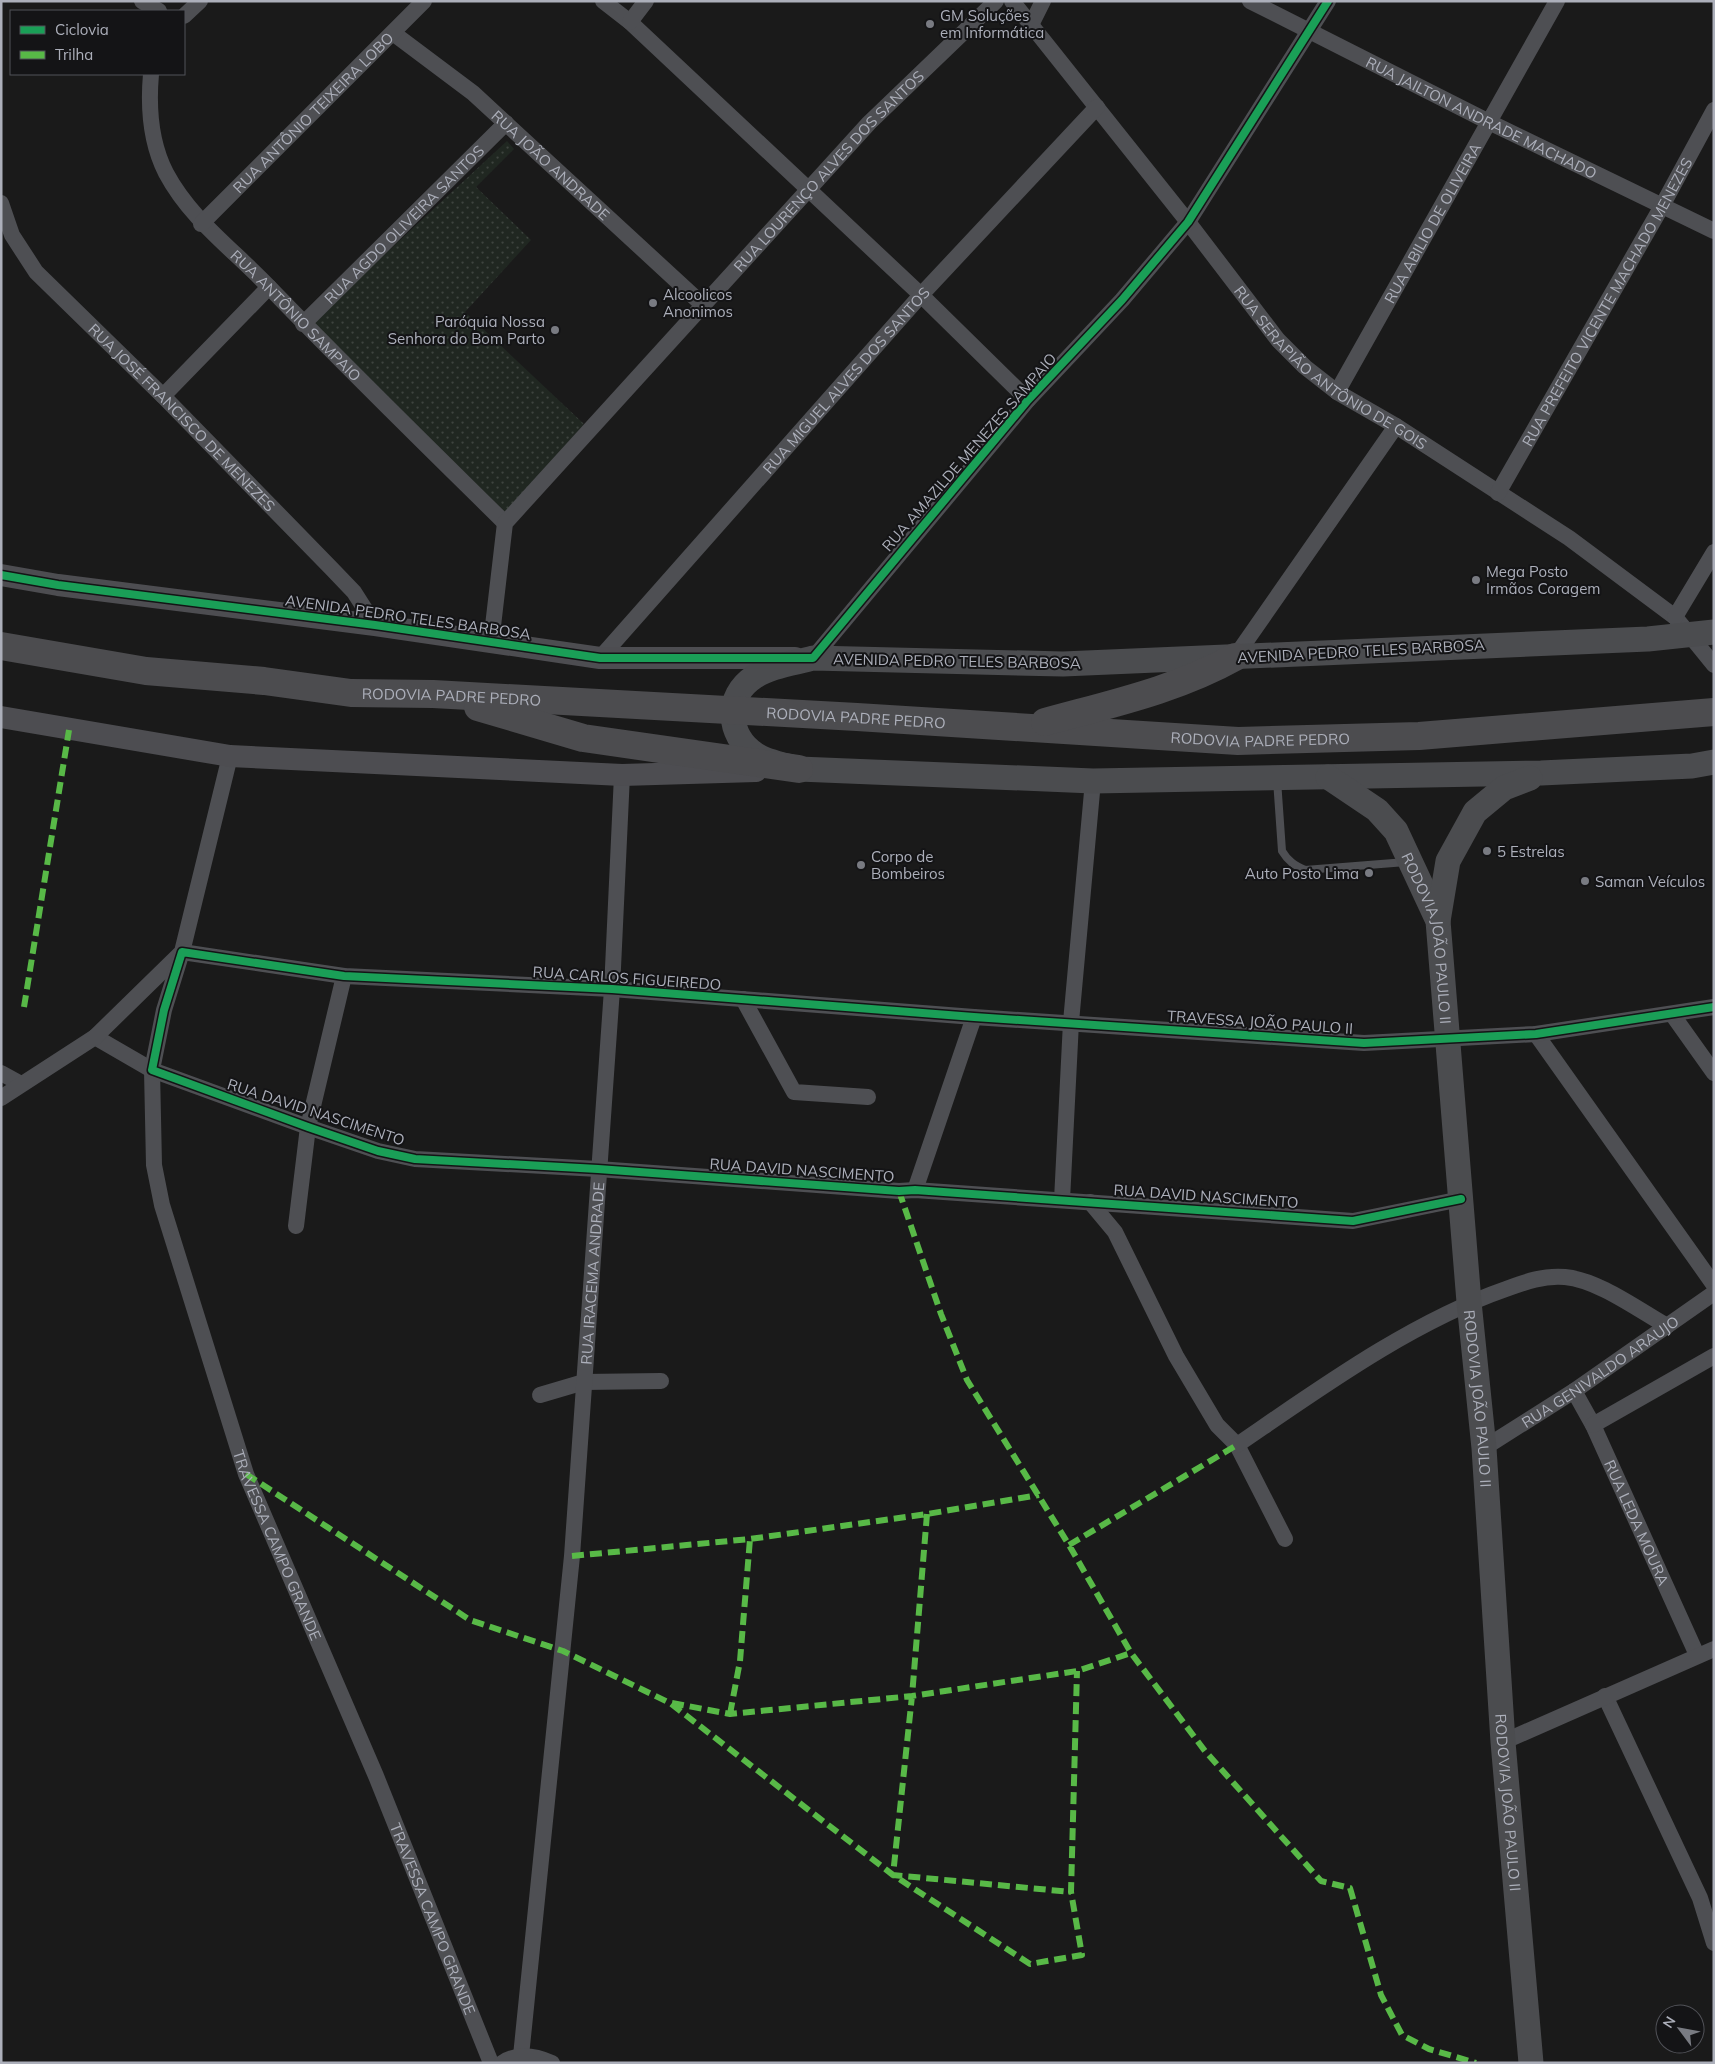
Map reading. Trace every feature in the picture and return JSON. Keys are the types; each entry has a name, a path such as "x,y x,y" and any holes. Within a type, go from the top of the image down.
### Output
{"highway":[{"name":"RODOVIA PADRE PEDRO","path":"1,646 146,671 264,681 351,693 433,694 732,710 1238,741 1419,736 1714,712"},
{"path":"1023,728 1144,695 1202,675 1235,657"},
{"path":"433,694 583,738 799,769"}],"main road":[{"name":"AVENIDA PEDRO TELES BARBOSA","path":"813,658 1063,664 1648,639 1682,625 1714,632"},
{"path":"813,658 782,666 755,676 740,689 732,710 740,740 756,755 799,769 1093,781 1541,773 1692,766 1714,762"},
{"path":"1438,921 1448,861 1475,812 1504,788 1541,773"},
{"name":"RODOVIA JOÃO PAULO II","path":"1328,777 1377,810 1396,831 1438,921 1469,1302 1484,1448 1503,1742 1531,2063"}],"street":[{"path":"142,1 157,10"},
{"path":"185,15 200,1"},
{"name":"RUA ANTÔNIO TEIXEIRA LOBO","path":"201,224 424,1"},
{"path":"603,1 630,22 808,188 1028,400"},
{"path":"630,22 646,1"},
{"name":"RUA LOURENÇO ALVES DOS SANTOS","path":"505,523 869,123 996,1"},
{"name":"RUA SERAPIÃO ANTÔNIO DE GOIS","path":"1012,1 1032,23 1278,340 1304,367 1337,392 1396,426 1569,538 1682,625 1714,665"},
{"path":"1032,23 1043,1"},
{"name":"RUA JAILTON ANDRADE MACHADO","path":"1250,1 1488,122 1714,231"},
{"name":"RUA AMAZILDE MENEZES SAMPAIO","path":"813,658 1028,400 1122,300 1188,222 1328,1"},
{"name":"RUA ABILIO DE OLIVEIRA","path":"1337,392 1556,1"},
{"name":"RUA JOÃO ANDRADE","path":"393,33 473,93 703,305"},
{"name":"RUA ANTÔNIO SAMPAIO","path":"150,75 148,102 154,141 166,174 201,224 269,287 303,324 505,523"},
{"name":"RUA MIGUEL ALVES DOS SANTOS","path":"600,658 921,295 1097,107"},
{"name":"RUA PREFEITO VICENTE MACHADO MENEZES","path":"1498,493 1662,206 1714,110"},
{"name":"RUA AGDO OLIVEIRA SANTOS","path":"303,324 506,123"},
{"name":"RUA JOSÉ FRANCISCO DE MENEZES","path":"1,203 12,235 36,272 163,396 331,568 354,592 375,625"},
{"path":"163,396 269,287"},
{"path":"1235,657 1396,426"},
{"path":"491,643 505,523"},
{"path":"1682,625 1714,552"},
{"name":"AVENIDA PEDRO TELES BARBOSA","path":"1,575 58,585 375,625 600,658 813,658"},
{"path":"1,717 230,756 622,776 799,769"},
{"name":"TRAVESSA CAMPO GRANDE","path":"230,756 182,952 164,1010 152,1070 154,1165 162,1205 246,1474 376,1776 491,2063"},
{"name":"RUA IRACEMA ANDRADE","path":"522,2056 572,1556 612,989 622,776"},
{"path":"1062,1200 1071,1022 1093,781"},
{"path":"1,1098 95,1038 182,952"},
{"name":"RUA CARLOS FIGUEIREDO","path":"182,952 344,976 612,989 974,1017 1071,1022"},
{"path":"296,1226 308,1127 344,976"},
{"path":"743,999 794,1092 868,1097"},
{"name":"TRAVESSA JOÃO PAULO II","path":"1071,1022 1364,1043 1447,1037 1536,1034 1714,1007"},
{"path":"1672,1014 1714,1072"},
{"path":"915,1190 974,1017"},
{"path":"1536,1034 1714,1285"},
{"path":"95,1038 152,1070"},
{"name":"RUA DAVID NASCIMENTO","path":"152,1070 308,1127 378,1150 415,1159 598,1169 1353,1221 1461,1199"},
{"path":"1,1073 21,1084"},
{"path":"1090,1202 1115,1232 1176,1356 1205,1407 1223,1433 1237,1445 1285,1539"},
{"path":"1237,1445 1352,1368 1469,1302 1537,1278 1564,1277 1585,1280 1667,1326"},
{"name":"RUA GENIVALDO ARAUJO","path":"1484,1448 1574,1391 1714,1293"},
{"path":"1593,1426 1714,1356"},
{"path":"540,1395 584,1382 661,1381"},
{"name":"RUA LEDA MOURA","path":"1574,1391 1593,1426 1697,1655"},
{"path":"1503,1742 1714,1648"},
{"path":"1605,1696 1700,1898 1714,1943"},
{"path":"502,2063 522,2056 538,2057 552,2063"}],"lane":[{"path":"1277,778 1282,851 1287,860 1296,866 1304,870 1411,862"}],"shaded area":[{"path":"507,141 514,149 476,187 531,240 465,312 584,424 506,513 307,326"}],"marked path":[{"path":"24,1007 69,730"},
{"path":"899,1191 941,1314 967,1380 1069,1545 1131,1653 1205,1751 1321,1881 1350,1888 1381,1995 1402,2035 1429,2049 1476,2063"},
{"path":"1069,1545 1237,1445"},
{"path":"246,1474 470,1620 563,1651 670,1703 893,1875 1030,1964 1082,1955 1071,1892 1077,1671"},
{"path":"572,1556 750,1539 927,1514 1039,1495"},
{"path":"927,1514 912,1696 893,1875 1071,1892"},
{"path":"730,1714 740,1661 750,1539"},
{"path":"672,1703 730,1714 912,1696 1077,1671 1131,1653"}],"cycle path":[{"path":"1,575 58,585 375,625 600,658 813,658 1028,400 1122,300 1188,222 1328,1"},
{"path":"1461,1199 1353,1221 598,1169 415,1159 378,1151 152,1070 164,1010 182,952 344,976 612,989 974,1017 1364,1043 1536,1034 1714,1007"}],"place":[{"name":"GM Soluções em Informática","path":"930,24"},
{"name":"Alcoolicos Anonimos","path":"653,303"},
{"name":"Paróquia Nossa Senhora do Bom Parto","path":"555,330"},
{"name":"Mega Posto Irmãos Coragem","path":"1476,580"},
{"name":"5 Estrelas","path":"1487,851"},
{"name":"Corpo de Bombeiros","path":"861,865"},
{"name":"Auto Posto Lima","path":"1369,873"},
{"name":"Saman Veículos","path":"1585,881"}]}
